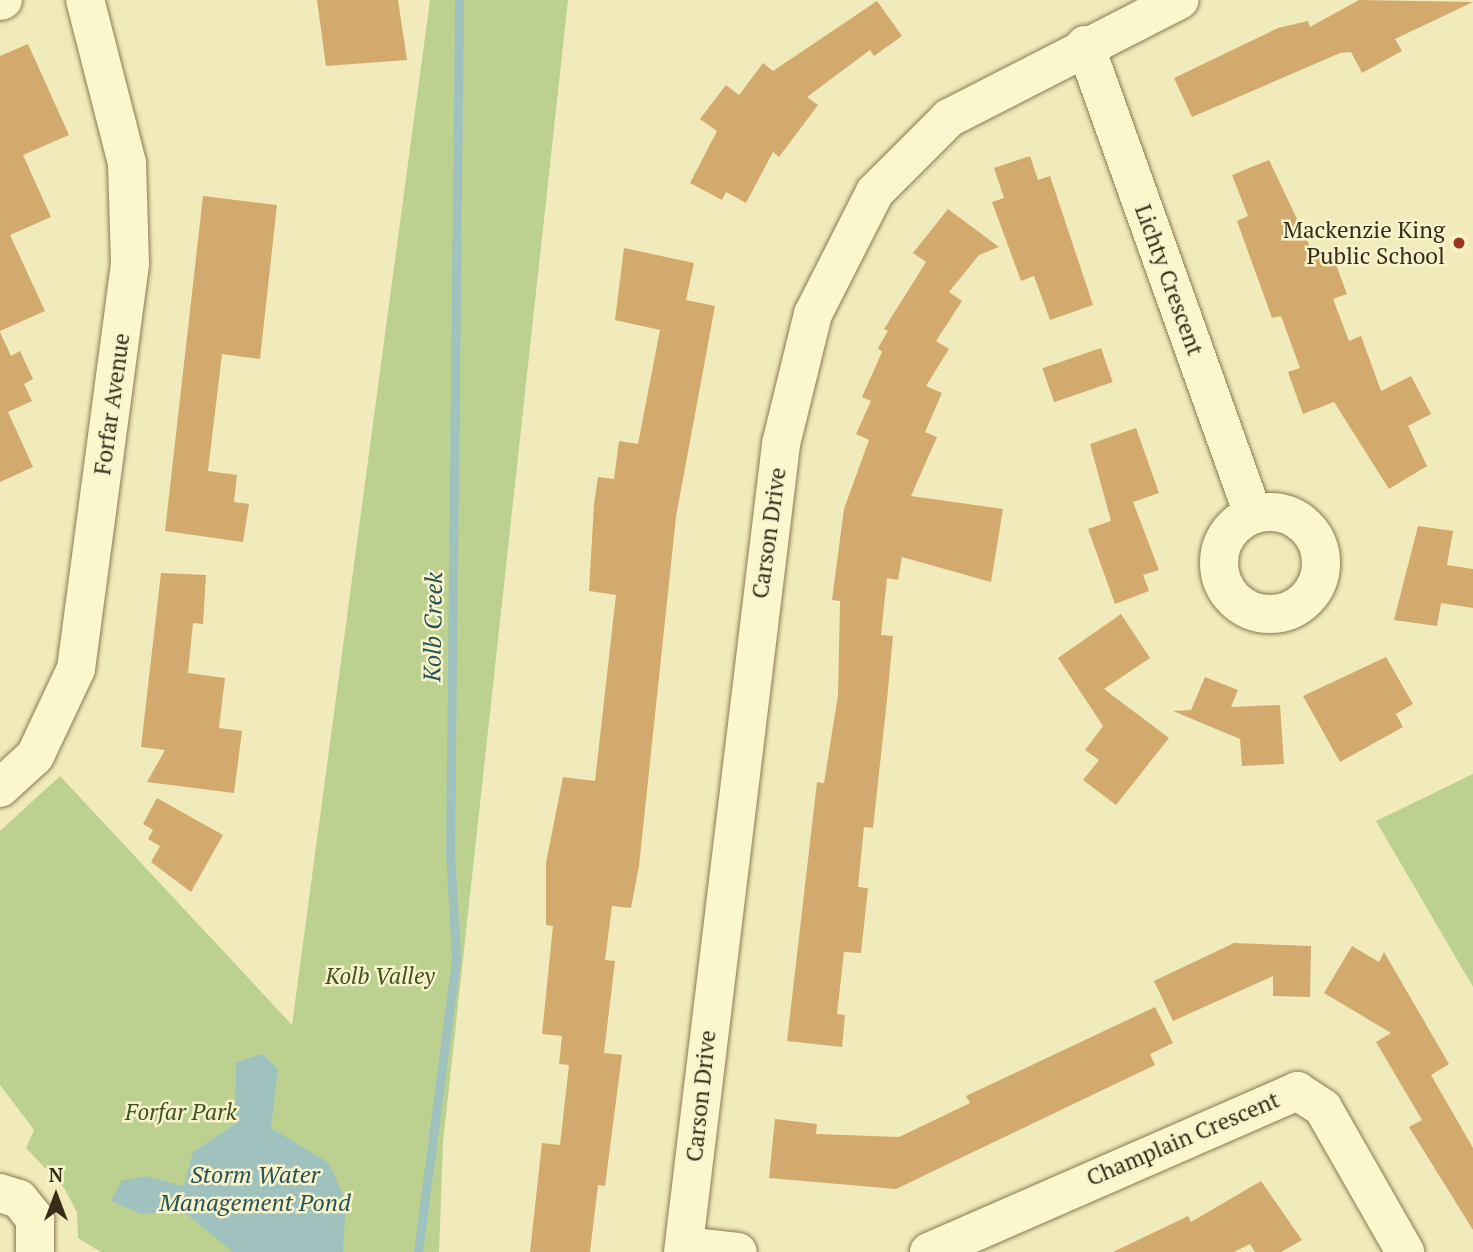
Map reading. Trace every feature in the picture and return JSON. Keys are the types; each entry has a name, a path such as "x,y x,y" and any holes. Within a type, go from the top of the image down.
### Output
{"street":[{"name":"Forfar Avenue","path":"0,788 34,757 76,669 130,264 127,163 86,0"},
{"name":"Carson Drive","path":"684,1249 778,471 813,314 875,192 949,118 1085,45 1180,0"},
{"name":"Lichty Crescent","path":"1085,45 1253,515"},
{"name":"Champlain Crescent","path":"929,1252 1297,1091 1323,1108 1405,1252"},
{"path":"0,1193 19,1199 34,1219 34,1252"},
{"path":"684,1249 738,1252"}],"green space":[{"path":"430,0 568,0 443,1142 439,1252 101,1252 78,1238 77,1212 64,1188 26,1148 34,1130 0,1085 0,831 60,776 292,1025"},
{"path":"1473,774 1473,987 1376,821"}],"water":[{"name":"Storm Water Management Pond","path":"263,1054 278,1070 271,1128 329,1163 346,1202 343,1252 233,1252 185,1213 141,1214 111,1201 121,1181 145,1176 184,1186 193,1152 235,1124 236,1062"}],"building":[{"path":"317,0 398,0 407,60 326,66"},
{"path":"1359,0 1473,2 1395,39 1402,51 1362,73 1351,52 1340,53 1192,117 1174,78 1278,28 1308,21 1310,27"},
{"path":"877,1 902,36 874,56 870,50 807,97 818,105 779,157 773,152 746,203 726,192 722,200 690,183 717,131 700,119 726,85 739,95 763,63 773,71"},
{"path":"28,44 69,135 23,155 51,217 10,235 45,311 0,331 0,56"},
{"path":"1030,156 1038,180 1050,176 1093,305 1050,320 1034,276 1021,281 992,202 1004,198 994,168"},
{"path":"1269,160 1315,257 1331,251 1347,294 1333,299 1349,341 1361,336 1381,391 1411,376 1431,414 1408,426 1427,466 1389,489 1334,402 1303,414 1288,372 1300,368 1281,316 1272,318 1237,221 1248,216 1232,175"},
{"path":"203,196 277,205 260,359 222,354 208,471 237,475 234,502 249,504 243,542 165,531"},
{"path":"948,209 999,247 979,255 949,292 962,301 936,341 949,349 926,386 942,393 925,432 937,437 911,496 1003,509 991,582 902,557 898,580 887,578 881,635 893,636 887,700 873,828 864,827 858,887 868,888 861,953 844,952 837,1014 845,1015 842,1047 787,1041 817,782 824,783 838,695 840,601 832,600 844,509 869,440 856,434 871,401 862,397 882,352 878,348 888,331 884,329 926,262 913,253"},
{"path":"624,248 694,263 686,300 715,306 676,517 639,866 631,908 612,906 605,960 615,961 604,1053 622,1055 605,1186 598,1185 590,1252 530,1252 542,1143 560,1145 569,1065 559,1064 562,1036 542,1034 553,926 546,925 546,863 563,777 595,781 616,595 589,591 594,504 598,477 614,479 619,441 638,444 660,330 615,320"},
{"path":"0,332 11,356 20,351 33,379 24,384 32,401 8,412 33,467 0,482"},
{"path":"1101,348 1113,382 1054,402 1042,368"},
{"path":"1136,428 1159,493 1133,502 1159,570 1143,575 1149,591 1115,604 1088,529 1111,521 1090,444"},
{"path":"1418,526 1453,531 1447,565 1473,569 1473,608 1441,603 1437,626 1394,620"},
{"path":"161,573 206,575 203,624 193,623 188,673 225,678 219,728 242,731 234,793 147,782 165,750 141,747"},
{"path":"1121,614 1150,658 1104,689 1169,738 1116,805 1083,780 1099,760 1085,750 1103,726 1058,658"},
{"path":"1386,657 1413,704 1396,714 1403,727 1340,762 1303,696"},
{"path":"1205,677 1238,690 1231,707 1280,705 1284,764 1242,766 1240,739 1173,711 1191,710"},
{"path":"157,798 223,835 191,892 151,862 160,846 148,839 153,830 143,824"},
{"path":"1234,943 1311,946 1310,997 1273,996 1273,976 1173,1021 1154,981"},
{"path":"1352,946 1379,962 1384,952 1449,1064 1431,1075 1473,1148 1473,1230 1409,1127 1422,1120 1376,1042 1391,1033 1324,993"},
{"path":"1155,1007 1173,1043 1150,1054 1155,1065 896,1189 769,1178 775,1119 817,1124 816,1134 899,1137 970,1103 966,1096"},
{"path":"1261,1181 1302,1240 1281,1252 1255,1252 1250,1244 1234,1252 1113,1252 1188,1216 1191,1222"}],"waterway":[{"name":"Kolb Creek","path":"418,1252 456,958 450,852 459,0"}],"place":[{"name":"Mackenzie King Public School","path":"1459,243"}],"park label":[{"name":"Kolb Valley","path":"380,976"},
{"name":"Forfar Park","path":"181,1112"}]}
